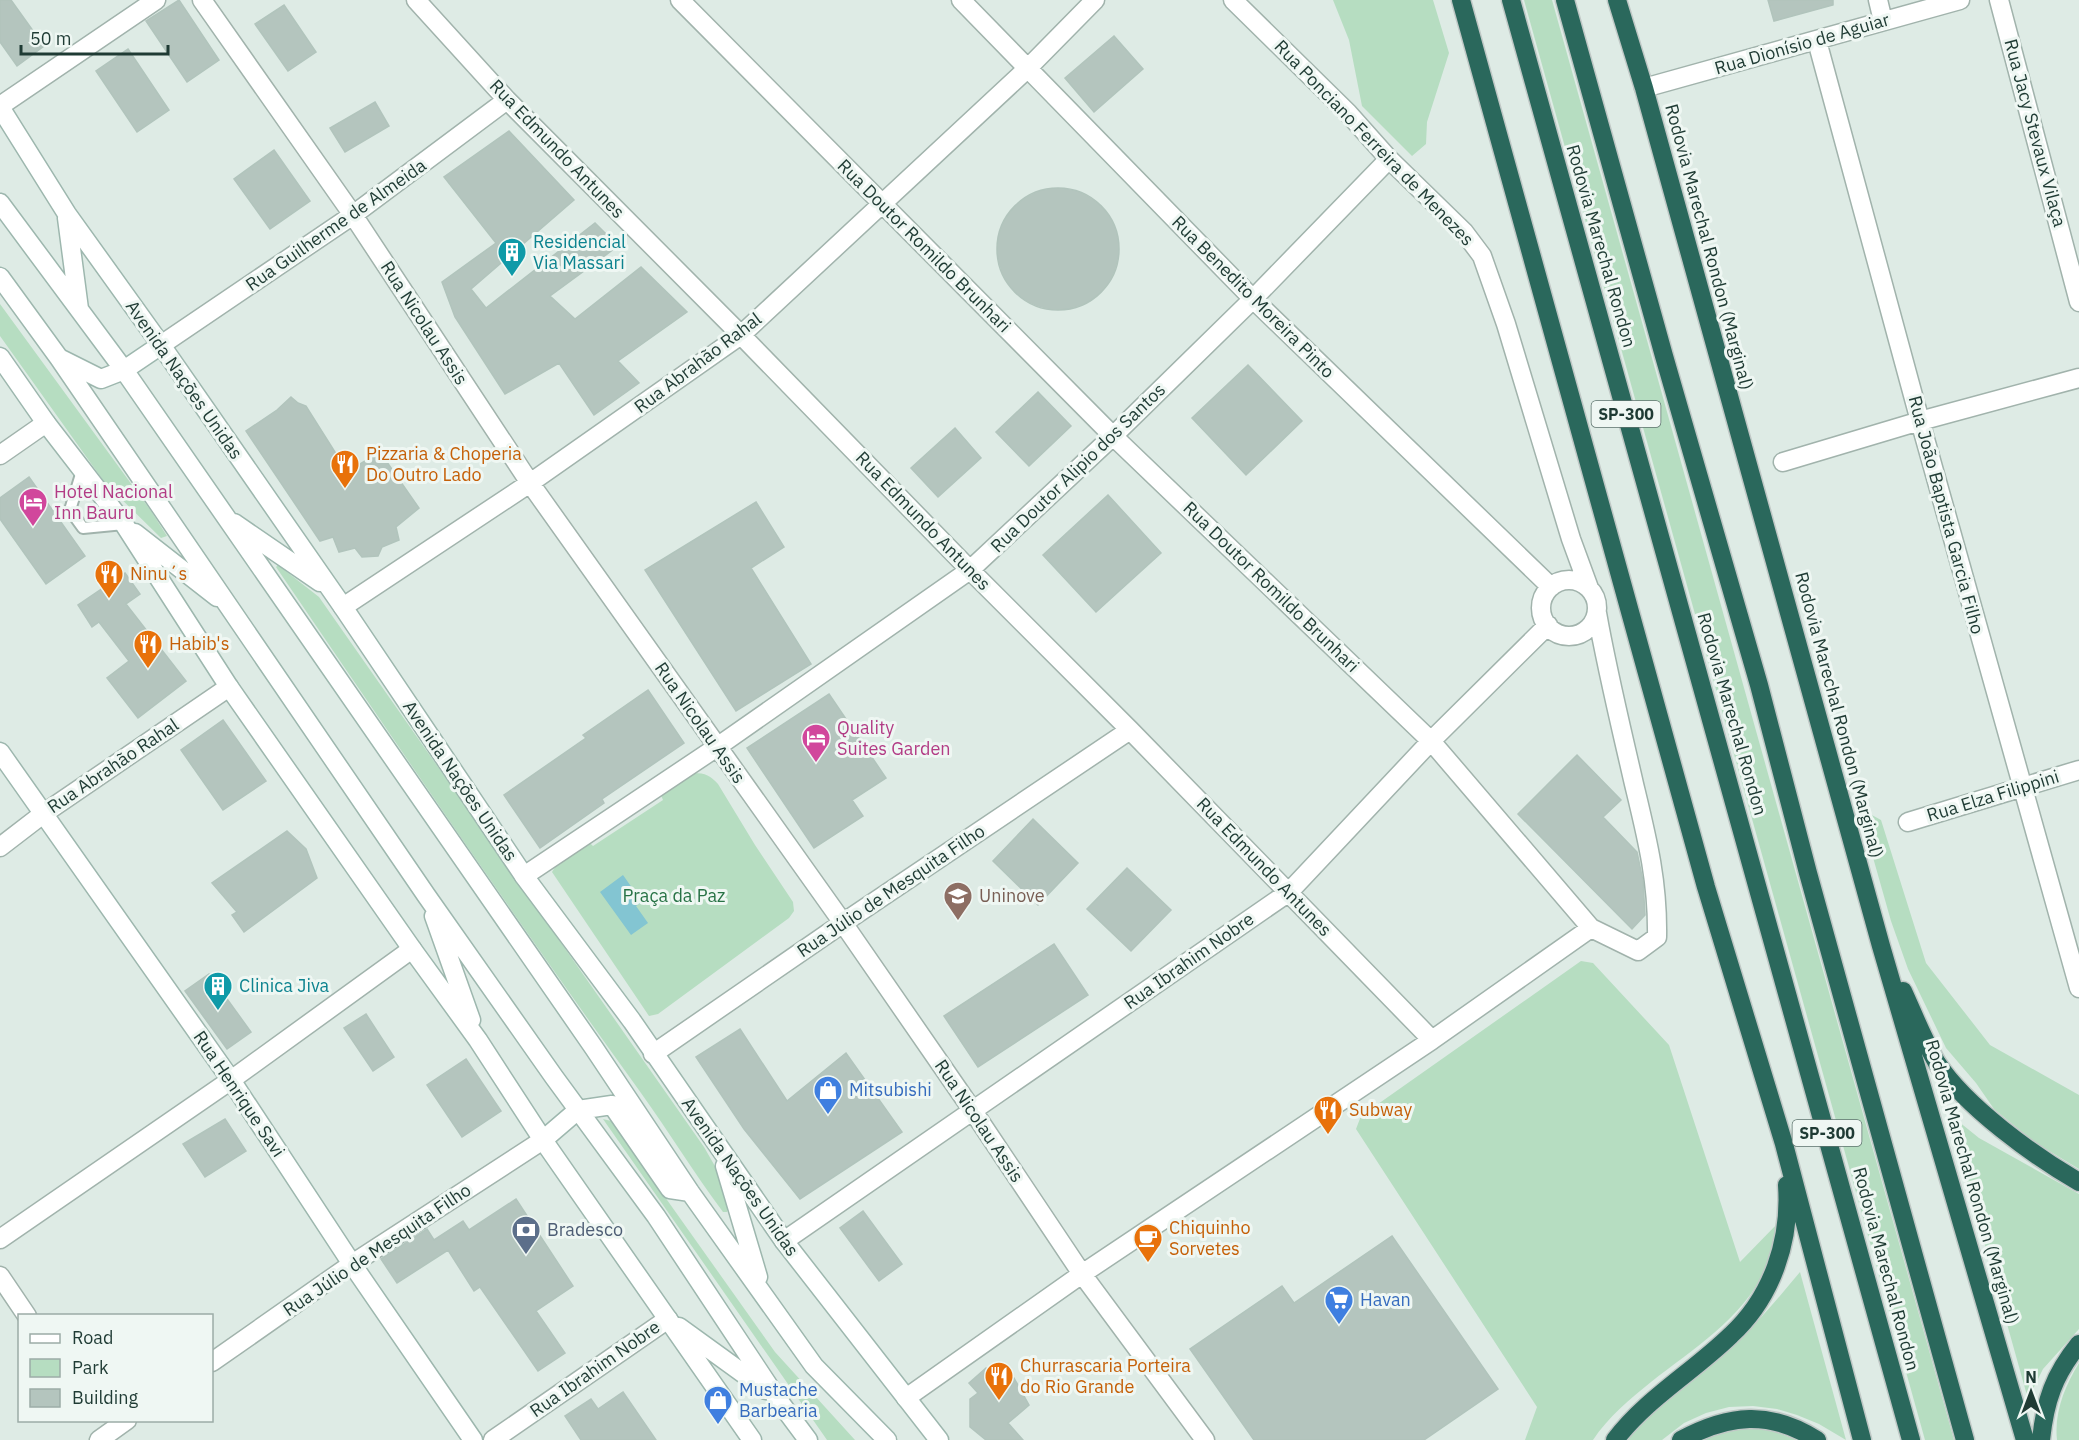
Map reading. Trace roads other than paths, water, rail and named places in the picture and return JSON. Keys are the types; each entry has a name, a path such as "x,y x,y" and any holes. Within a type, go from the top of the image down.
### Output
{"highway":[{"path":"1461,0 1703,876 1784,1144 1862,1440"},
{"name":"Rodovia Marechal Rondon","path":"1511,0 1911,1440"},
{"name":"Rodovia Marechal Rondon","path":"1565,0 1759,685 1808,873 1965,1440"},
{"name":"Rodovia Marechal Rondon (Marginal)","path":"1617,0 1644,88 1881,946 2025,1440"},
{"path":"1881,946 1938,1063 1979,1110 2041,1158 2079,1182"},
{"path":"1615,1440 1642,1408 1732,1335 1751,1314 1765,1290 1783,1245 1786,1223 1788,1204 1784,1144"},
{"path":"2041,1440 2043,1415 2052,1386 2079,1344"},
{"path":"1681,1440 1714,1424 1735,1419 1756,1418 1790,1427 1817,1440"}],"street":[{"path":"0,106 156,0"},
{"name":"Rua Nicolau Assis","path":"202,0 354,216 530,483 843,923 1082,1274 1197,1437"},
{"name":"Rua Doutor Romildo Brunhari","path":"680,0 1113,436 1431,741 1591,928 1638,951 1657,937 1658,903 1653,864 1604,654 1597,613"},
{"name":"Rua Benedito Moreira Pinto","path":"961,0 1253,299 1556,584"},
{"name":"Rua Abrahão Rahal","path":"343,607 530,483 741,335 1028,68 1095,0"},
{"name":"Rua Ponciano Ferreira de Menezes","path":"1233,0 1464,232 1482,256 1506,324 1571,539 1589,588"},
{"path":"1878,0 1883,21"},
{"name":"Rua Dionísio de Aguiar","path":"1644,88 1960,0"},
{"name":"Rua Jacy Stevaux Vilaça","path":"2000,0 2079,302"},
{"name":"Rua Edmundo Antunes","path":"422,2 507,99 970,570 1131,730 1432,1040"},
{"name":"Rua João Baptista Garcia Filho","path":"1817,41 2021,787 2079,988"},
{"name":"Rua Guilherme de Almeida","path":"59,358 101,380 124,370 354,216 507,99"},
{"name":"Avenida Nações Unidas","path":"0,106 67,214 343,607 524,876 632,1021 784,1241 939,1440"},
{"name":"Rua Doutor Alipio dos Santos","path":"524,876 717,747 970,570 1113,436 1253,299 1389,159"},
{"path":"0,203 124,370 594,1048 690,1192 814,1366 887,1440"},
{"path":"67,214 80,311"},
{"path":"0,277 59,358 426,895 656,1216 776,1397 808,1440"},
{"path":"0,357 46,423 124,525 229,687 478,1040 543,1140 752,1440"},
{"path":"1783,462 1920,421 2079,378"},
{"path":"0,455 46,423"},
{"path":"225,518 329,588"},
{"path":"124,525 232,609"},
{"path":"1556,584 1573,580 1589,588 1594,595 1597,613 1588,629 1580,634 1561,635 1548,625 1542,616 1541,606 1544,597 1556,584 1571,539"},
{"name":"Rua Ibrahim Nobre","path":"784,1241 1289,892 1431,741 1548,625"},
{"path":"1580,634 1604,654"},
{"name":"Rua Abrahão Rahal","path":"0,847 43,814 229,687"},
{"name":"Rua Júlio de Mesquita Filho","path":"653,1054 843,923 1131,730"},
{"name":"Rua Henrique Savi","path":"0,752 231,1080 352,1264 473,1440"},
{"name":"Rua Elza Filippini","path":"1908,822 2079,770"},
{"path":"426,895 478,1040"},
{"path":"906,1398 1082,1274 1432,1040 1591,928"},
{"path":"0,1239 231,1080 412,949"},
{"path":"578,1110 612,1105 670,1189 690,1192"},
{"name":"Rua Júlio de Mesquita Filho","path":"213,1361 352,1264 543,1140 578,1110"},
{"path":"721,1151 762,1290"},
{"path":"0,1276 26,1314"},
{"path":"668,1318 776,1397"},
{"name":"Rua Ibrahim Nobre","path":"493,1440 668,1318"},
{"path":"104,1434 125,1422"}],"lane":[{"path":"82,471 70,510 83,528 124,525"}],"water":[{"path":"623,875 642,902 636,906 648,923 631,935 600,892"}],"place":[{"name":"Residencial Via Massari","path":"512,278"},
{"name":"Pizzaria & Choperia Do Outro Lado","path":"345,490"},
{"name":"Hotel Nacional Inn Bauru","path":"33,528"},
{"name":"Ninu´s","path":"109,600"},
{"name":"Habib's","path":"148,670"},
{"name":"Quality Suites Garden","path":"816,764"},
{"name":"Uninove","path":"958,922"},
{"name":"Clinica Jiva","path":"218,1012"},
{"name":"Mitsubishi","path":"828,1116"},
{"name":"Subway","path":"1328,1136"},
{"name":"Bradesco","path":"526,1256"},
{"name":"Chiquinho Sorvetes","path":"1148,1264"},
{"name":"Havan","path":"1339,1326"},
{"name":"Churrascaria Porteira do Rio Grande","path":"999,1402"},
{"name":"Mustache Barbearia","path":"718,1426"}],"park label":[{"name":"Praça da Paz","path":"674,896"}]}
